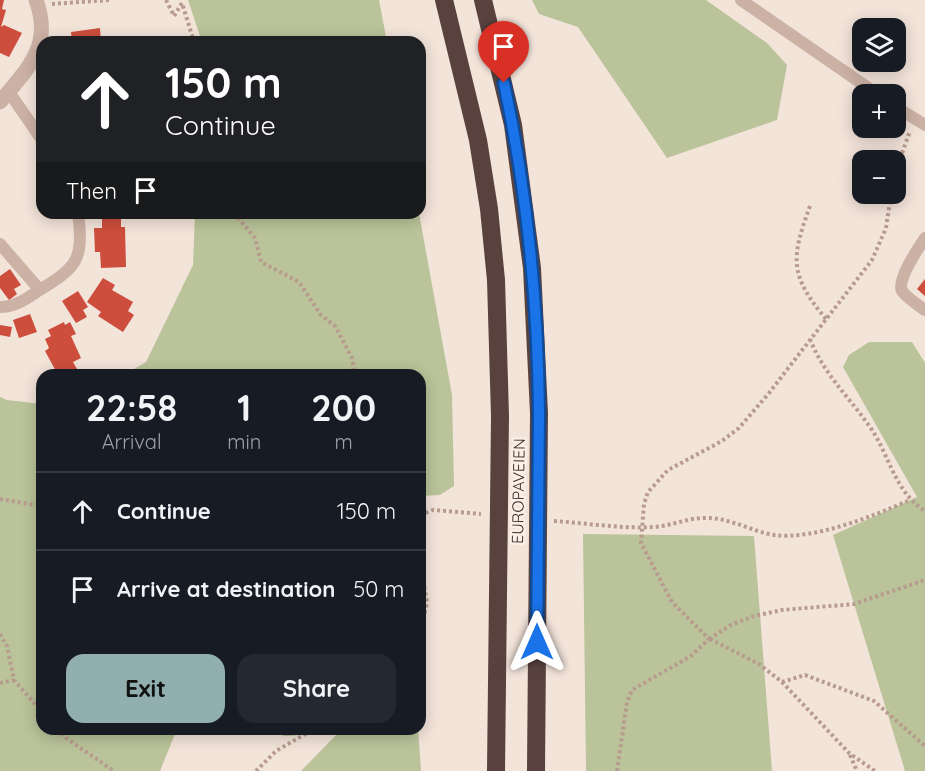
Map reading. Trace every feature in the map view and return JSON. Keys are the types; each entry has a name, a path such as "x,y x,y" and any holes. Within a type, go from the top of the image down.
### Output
{"highway":[{"name":"EUROPAVEIEN","path":"444,0 478,140 489,208 496,280 500,417 496,771"},
{"name":"EUROPAVEIEN","path":"483,0 513,125 532,268 539,414 536,771"}],"street":[{"path":"37,3 43,18 43,36"},
{"path":"4,97 36,55"}],"lane":[{"path":"741,0 863,84"},
{"path":"4,97 36,133"},
{"path":"906,113 920,122"},
{"path":"0,307 17,304 62,278 76,259 79,247 78,219"},
{"path":"925,238 914,253 900,284 901,290 925,310"},
{"path":"0,244 40,290"}],"path":[{"path":"37,3 108,0"},
{"path":"166,0 174,16 182,3 192,36"},
{"path":"901,150 920,122"},
{"path":"875,771 849,753 782,682 759,664 709,639 672,602 641,543 641,527 648,492 656,481 668,470 722,441 739,428 872,260 886,228 890,204"},
{"path":"810,206 799,236 796,273 802,288 826,319"},
{"path":"239,219 255,238 261,262 299,282 321,315 335,327 352,358 354,369"},
{"path":"810,339 830,377 871,428 899,486 910,500 925,511"},
{"path":"0,499 36,505"},
{"path":"605,525 641,527 716,518 773,534 802,534 831,528 910,500"},
{"path":"426,513 433,510"},
{"path":"617,771 627,702 632,690 691,656 709,639 731,625 754,616 782,610 854,604 925,580"},
{"path":"0,634 7,646 14,681 36,705"},
{"path":"782,682 805,675 874,701 925,746"},
{"path":"0,683 14,681"},
{"path":"63,735 114,771"},
{"path":"256,771 276,751 304,735"},
{"path":"849,753 857,771"}],"green space":[{"path":"188,0 379,0 386,36 200,36"},
{"path":"532,0 706,0 767,43 787,65 777,120 667,158 578,27 539,14"},
{"path":"195,219 420,219 452,395 454,486 440,495 426,496 426,369 134,369 146,362 193,265"},
{"path":"869,342 912,342 925,363 925,771 905,771 833,535 917,497 843,367 849,355"},
{"path":"0,397 36,403 36,735 175,735 160,771 0,771"},
{"path":"583,534 754,536 772,771 586,771"},
{"path":"336,735 418,735 421,771 301,771"}],"building":[{"path":"0,0 4,0 2,9 6,10 1,27 4,25 22,33 9,57 0,53"},
{"path":"100,28 101,36 71,36 71,32"},
{"path":"102,219 121,219 121,227 125,227 126,267 101,268 100,252 95,252 94,228 102,228"},
{"path":"10,269 21,285 14,289 17,294 9,300 0,288 0,276"},
{"path":"103,278 115,285 112,290 133,302 128,311 134,315 123,332 98,316 101,312 87,302"},
{"path":"925,279 925,296 917,289"},
{"path":"78,291 88,307 83,310 87,317 76,323 62,301"},
{"path":"30,314 37,332 19,338 13,320"},
{"path":"64,322 65,325 70,322 76,334 71,336 81,358 73,362 77,369 55,369 45,351 49,348 45,339 51,336 48,330"},
{"path":"0,325 12,327 10,337 0,335"}],"route":[{"path":"504,83 524,196 532,268 539,414 537,642"}]}
